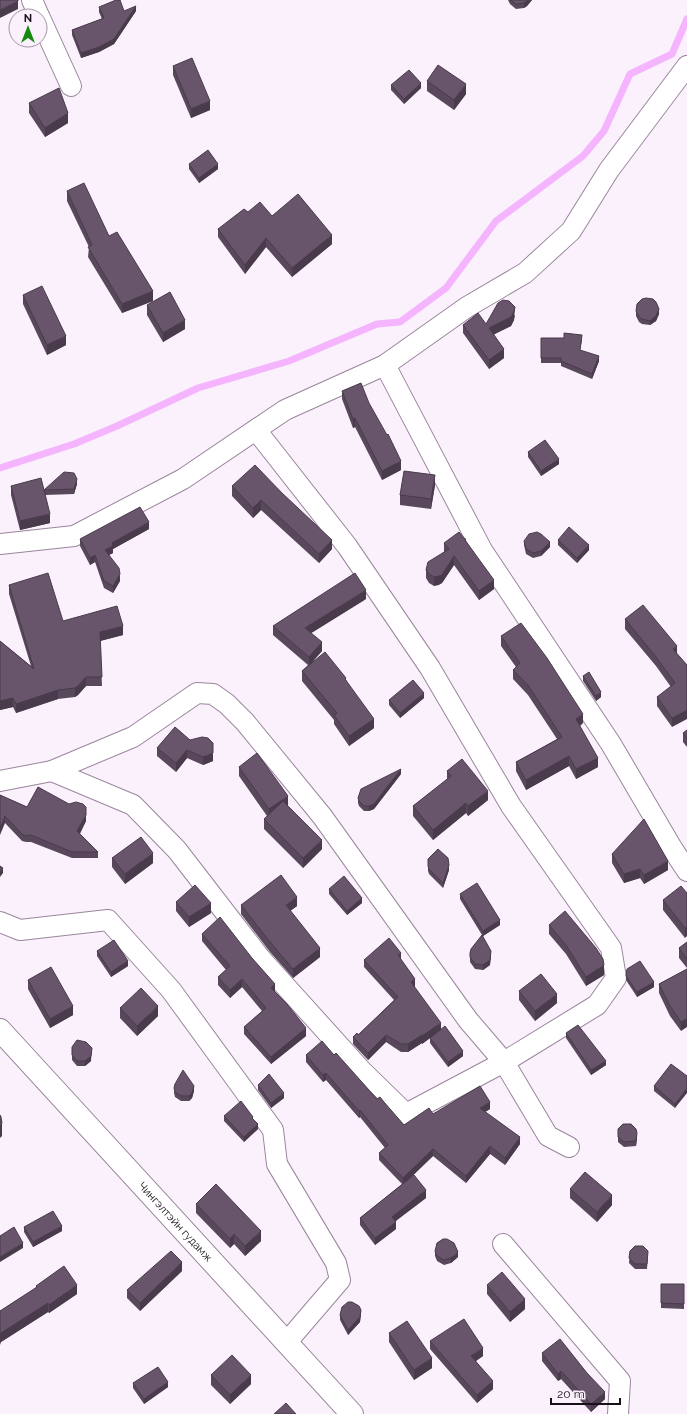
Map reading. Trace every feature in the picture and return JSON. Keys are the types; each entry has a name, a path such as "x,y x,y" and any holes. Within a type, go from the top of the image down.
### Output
{"main road":[{"name":"Чингэлтэйн гудамж","path":"0,1030 352,1414"}],"street":[{"path":"48,35 71,86"},
{"path":"0,544 74,536 183,479 285,410 385,365 467,307 525,273 571,231 609,170 687,66"},
{"path":"385,365 482,550 611,744 687,871"},
{"path":"52,771 133,804 177,850 261,960 362,1071 406,1114 504,1062 597,1005 616,978 611,948 511,806 430,668 351,553 256,430"},
{"path":"0,781 52,771 133,737 197,693 213,694 228,704 245,722 322,816 468,1020 504,1062 548,1136 569,1147"},
{"path":"0,922 20,930 108,920 171,990 273,1130 276,1164 336,1262 340,1280 286,1343"},
{"path":"503,1244 620,1381 618,1414"}],"building":[{"path":"0,0 18,0 18,1 0,10"},
{"path":"116,0 120,0 124,11 136,6 114,39 99,47 81,53 72,30 104,18 99,7"},
{"path":"510,0 528,0 524,3 516,4"},
{"path":"192,58 210,101 191,109 173,66"},
{"path":"438,65 466,84 454,100 427,81"},
{"path":"409,70 421,83 404,99 391,85"},
{"path":"59,88 68,113 45,128 29,103"},
{"path":"208,150 218,164 199,178 189,164"},
{"path":"84,183 109,236 117,232 153,291 122,304 88,247 92,245 67,191"},
{"path":"298,194 332,235 292,268 266,238 245,265 218,229 244,209 248,212 260,202 272,216"},
{"path":"42,286 66,336 47,345 23,295"},
{"path":"170,292 185,320 163,333 147,305"},
{"path":"642,299 653,299 659,309 656,316 650,321 639,317 636,311 637,304"},
{"path":"503,300 509,301 515,307 514,312 511,317 489,328 504,349 489,360 463,325 478,313 486,324 498,303"},
{"path":"564,333 582,335 580,350 599,356 592,374 561,361 561,358 541,358 541,338 564,338"},
{"path":"361,383 369,403 387,435 388,434 401,461 382,471 355,418 353,419 342,391"},
{"path":"545,440 559,459 541,471 528,452"},
{"path":"255,465 282,493 332,540 319,554 261,500 253,508 232,486"},
{"path":"404,471 435,475 431,499 400,495"},
{"path":"64,472 74,473 77,479 74,489 44,490"},
{"path":"41,478 50,514 20,521 11,486"},
{"path":"140,507 149,522 112,543 113,546 105,550 119,568 120,574 113,586 104,581 95,555 90,558 80,539"},
{"path":"569,527 589,545 577,558 558,540"},
{"path":"459,532 466,539 465,540 494,580 479,591 454,556 442,575 434,577 426,570 428,562 449,549 444,543"},
{"path":"537,532 550,542 541,551 533,553 526,549 524,541 529,534"},
{"path":"48,573 63,621 117,606 123,626 100,632 102,677 86,677 75,688 58,690 16,704 13,698 0,701 0,641 34,669 9,585"},
{"path":"355,573 366,590 305,628 322,642 309,657 273,626"},
{"path":"643,605 677,646 673,649 687,665 687,710 672,718 657,697 675,683 625,619"},
{"path":"521,623 547,658 583,714 576,719 598,758 576,769 569,756 526,780 516,762 562,737 528,685 513,670 520,663 501,636"},
{"path":"325,652 346,678 345,679 374,719 349,736 334,715 337,713 302,671"},
{"path":"589,672 601,692 596,696 583,676"},
{"path":"413,680 424,693 400,713 389,700"},
{"path":"175,727 190,740 202,737 208,738 213,743 213,753 203,757 187,750 176,763 157,748"},
{"path":"687,730 687,738 683,733"},
{"path":"257,753 288,796 269,809 239,767"},
{"path":"462,759 488,791 468,806 466,803 433,830 413,806 451,776 447,771"},
{"path":"401,769 374,804 364,806 359,801 358,798 361,789"},
{"path":"38,787 69,804 76,802 83,804 86,807 86,815 77,831 98,852 72,852 31,835 26,836 22,834 5,816 0,828 0,795 27,807"},
{"path":"283,801 322,840 303,858 264,819"},
{"path":"644,819 668,861 644,875 640,869 624,874 612,854"},
{"path":"141,837 153,853 125,874 112,858"},
{"path":"438,849 448,858 449,865 443,883 429,869 428,866 428,859"},
{"path":"281,875 297,897 286,905 320,948 293,969 241,905"},
{"path":"344,876 362,898 347,911 329,889"},
{"path":"477,883 500,920 483,931 460,894"},
{"path":"195,885 211,903 189,917 176,902"},
{"path":"681,886 687,893 687,927 685,928 663,900"},
{"path":"565,911 596,948 603,959 604,965 586,977 566,945 549,925"},
{"path":"220,917 252,958 275,984 271,988 287,1004 306,1028 271,1057 244,1027 266,1008 242,979 230,990 218,977 230,966 202,934"},
{"path":"482,935 491,951 490,960 483,965 475,964 470,957 471,949"},
{"path":"389,938 401,953 398,955 415,979 411,982 441,1023 408,1044 401,1044 386,1035 368,1053 353,1037 357,1033 358,1035 398,997 364,960"},
{"path":"114,940 128,961 111,972 97,951"},
{"path":"687,942 687,959 679,948"},
{"path":"640,961 654,982 637,992 626,976 627,969"},
{"path":"51,967 73,1006 50,1019 28,980"},
{"path":"687,969 687,1018 681,1022 670,1006 659,984"},
{"path":"541,974 557,994 535,1011 519,991"},
{"path":"141,988 158,1006 137,1026 120,1008"},
{"path":"578,1025 606,1061 591,1070 566,1033"},
{"path":"445,1026 463,1051 448,1062 430,1038"},
{"path":"77,1040 86,1042 92,1048 91,1056 85,1061 77,1061 72,1055 72,1047"},
{"path":"322,1041 334,1055 336,1053 377,1099 380,1097 404,1125 429,1108 433,1114 480,1086 490,1102 480,1108 520,1137 505,1158 490,1146 466,1176 433,1149 403,1178 379,1153 388,1145 360,1110 359,1111 326,1073 323,1075 306,1055"},
{"path":"671,1064 687,1076 687,1088 675,1104 654,1086"},
{"path":"183,1070 194,1086 192,1093 189,1096 181,1096 175,1092 174,1088"},
{"path":"269,1074 284,1093 271,1103 258,1085"},
{"path":"241,1101 253,1117 252,1118 258,1124 244,1137 224,1116"},
{"path":"0,1115 2,1123 0,1126"},
{"path":"623,1124 631,1124 636,1129 636,1141 624,1142 618,1137 618,1129"},
{"path":"585,1172 612,1195 597,1212 570,1189"},
{"path":"414,1175 426,1190 392,1217 396,1222 375,1238 360,1218"},
{"path":"216,1184 261,1231 245,1246 234,1234 230,1239 196,1204"},
{"path":"53,1211 62,1226 33,1242 24,1227"},
{"path":"14,1227 23,1243 0,1257 0,1236"},
{"path":"443,1239 447,1239 454,1243 458,1252 451,1258 444,1260 437,1256 435,1251 437,1243"},
{"path":"635,1246 643,1246 648,1251 647,1264 635,1264 629,1258 630,1251"},
{"path":"171,1251 182,1262 140,1303 127,1290"},
{"path":"64,1266 77,1285 49,1305 48,1303 1,1333 0,1336 0,1311 37,1287 36,1286"},
{"path":"502,1272 525,1299 510,1312 487,1285"},
{"path":"661,1284 684,1284 684,1304 661,1303"},
{"path":"348,1302 352,1302 359,1306 361,1310 360,1317 348,1330 340,1315 342,1307"},
{"path":"464,1319 483,1348 471,1356 493,1381 477,1395 430,1341"},
{"path":"407,1321 432,1358 414,1370 389,1333"},
{"path":"560,1339 587,1373 605,1392 591,1404 561,1371 558,1374 542,1353"},
{"path":"232,1355 251,1375 230,1395 211,1375"},
{"path":"158,1367 168,1382 144,1399 133,1383"},
{"path":"286,1403 296,1414 274,1414"}],"waterway":[{"path":"0,468 74,444 117,426 198,388 289,361 377,324 400,322 446,288 496,221 583,156 604,131 630,74 672,54 687,19"}]}
